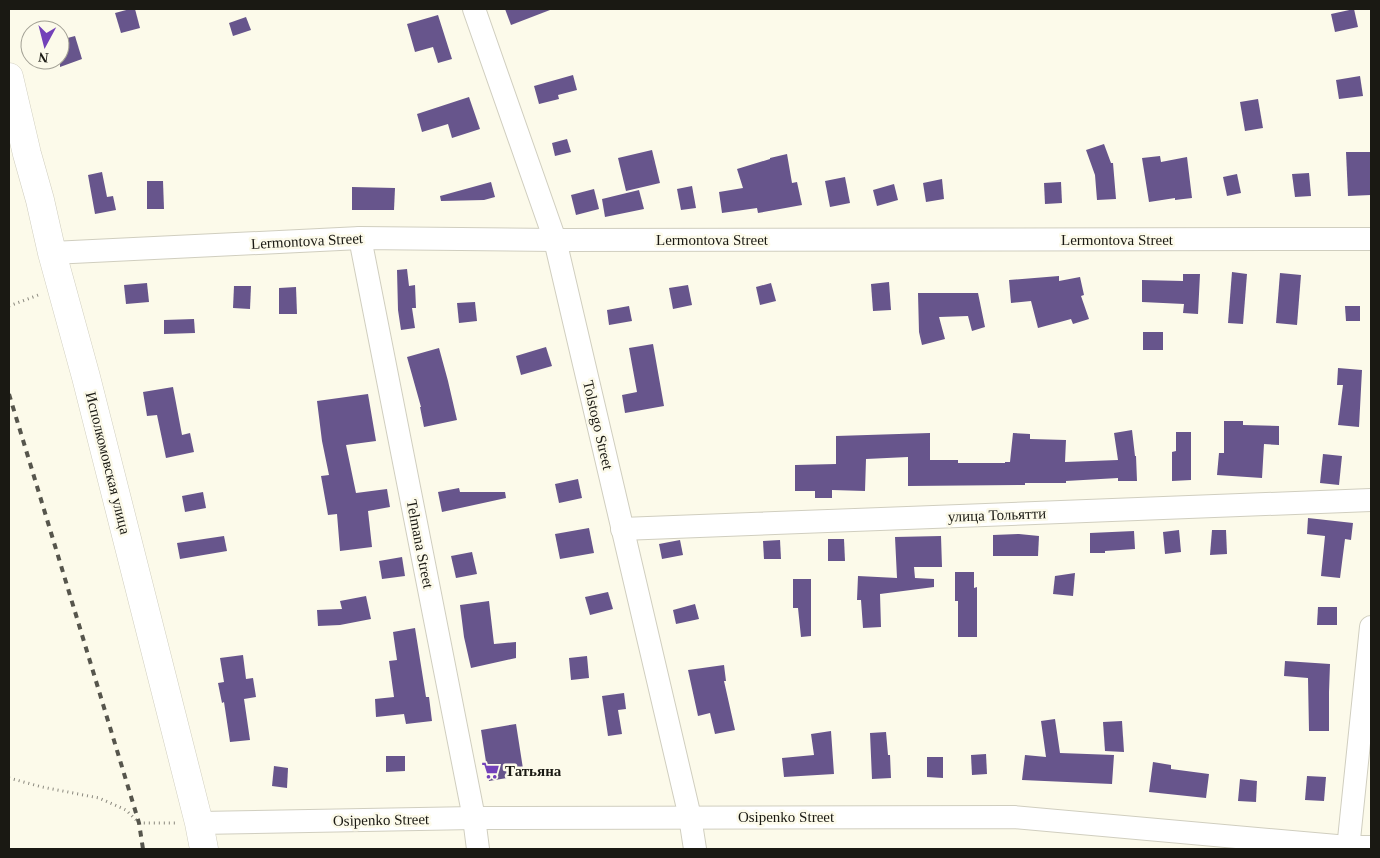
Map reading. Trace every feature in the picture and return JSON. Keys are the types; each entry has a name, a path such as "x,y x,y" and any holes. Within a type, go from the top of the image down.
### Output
{"main road":[{"name":"Исполкомовская улица","path":"9,77 52,254 202,836"}],"street":[{"name":"Tolstogo Street","path":"474,9 555,240 690,818 695,849"},
{"name":"Lermontova Street","path":"52,254 360,238 555,240 1371,239"},
{"name":"Telmana Street","path":"360,238 474,818 478,849"},
{"name":"улица Тольятти","path":"622,529 1371,500"},
{"path":"1348,848 1371,626"},
{"name":"Osipenko Street","path":"202,836 474,818 1014,817 1348,848 1371,847"}],"path":[{"path":"9,306 62,287"},
{"path":"9,778 42,787 98,798 126,810 139,823 202,836"}],"building":[{"path":"135,9 140,28 121,33 115,13"},
{"path":"505,9 550,9 550,10 511,25"},
{"path":"1354,9 1358,27 1335,32 1331,14"},
{"path":"438,15 452,59 438,63 433,47 415,52 407,24"},
{"path":"246,17 251,30 233,36 229,23"},
{"path":"75,36 82,59 70,63 70,37"},
{"path":"573,75 577,90 558,95 559,99 539,104 534,86"},
{"path":"1360,76 1363,96 1339,99 1336,80"},
{"path":"469,97 480,129 452,138 448,124 422,132 417,114"},
{"path":"1258,99 1263,128 1245,131 1240,102"},
{"path":"567,139 571,152 555,156 552,143"},
{"path":"1104,144 1111,163 1113,163 1116,199 1097,200 1095,175 1086,150"},
{"path":"652,150 660,183 626,191 618,158"},
{"path":"1346,152 1371,152 1371,195 1348,196"},
{"path":"787,154 792,183 797,182 802,205 758,213 757,208 722,213 719,192 743,188 737,169"},
{"path":"1160,156 1161,162 1187,157 1192,198 1175,200 1175,198 1149,202 1142,158"},
{"path":"102,172 107,197 113,196 116,210 95,214 88,175"},
{"path":"1309,173 1311,196 1295,197 1292,174"},
{"path":"1237,174 1241,193 1227,196 1223,177"},
{"path":"845,177 850,203 830,207 825,181"},
{"path":"942,179 944,199 926,202 923,183"},
{"path":"147,181 163,181 164,209 147,209"},
{"path":"491,182 495,197 484,200 441,201 440,196"},
{"path":"1061,182 1062,203 1045,204 1044,183"},
{"path":"894,184 898,200 877,206 873,190"},
{"path":"692,186 696,208 681,210 677,189"},
{"path":"352,187 395,188 394,210 352,210"},
{"path":"594,189 599,209 576,215 571,195"},
{"path":"639,190 644,209 605,217 602,199"},
{"path":"407,269 409,286 415,285 416,308 412,308 415,328 401,330 398,310 397,270"},
{"path":"1232,272 1247,274 1243,324 1228,323"},
{"path":"1280,273 1301,275 1297,325 1276,323"},
{"path":"1183,274 1200,274 1198,314 1183,313 1184,304 1142,302 1142,280 1183,281"},
{"path":"1059,276 1059,281 1080,277 1084,295 1081,296 1089,319 1073,324 1071,319 1038,328 1031,301 1011,303 1009,280"},
{"path":"889,282 891,310 873,311 871,284"},
{"path":"147,283 149,302 126,304 124,285"},
{"path":"771,283 776,301 760,305 756,287"},
{"path":"688,285 692,305 673,309 669,288"},
{"path":"234,286 251,286 250,309 233,308"},
{"path":"296,287 297,314 279,314 279,288"},
{"path":"918,293 978,293 985,327 972,331 968,316 939,317 945,339 922,345 919,332"},
{"path":"475,302 477,321 459,323 457,303"},
{"path":"629,306 632,321 609,325 607,310"},
{"path":"1345,306 1360,306 1360,321 1346,321"},
{"path":"194,319 195,333 164,334 164,320"},
{"path":"1143,332 1163,332 1163,350 1143,350"},
{"path":"653,344 664,406 625,413 622,395 637,392 629,348"},
{"path":"546,347 552,366 521,375 516,356"},
{"path":"439,348 457,420 424,427 421,407 407,357"},
{"path":"1338,368 1362,370 1359,427 1338,425 1343,385 1337,385"},
{"path":"173,387 182,435 190,433 194,452 166,458 157,415 147,416 143,392"},
{"path":"368,394 376,441 346,445 356,493 387,489 390,507 368,511 372,547 340,551 337,514 328,515 321,476 329,475 317,401"},
{"path":"1224,421 1243,421 1243,425 1279,426 1279,445 1264,444 1262,478 1217,475 1219,453 1224,453"},
{"path":"1132,430 1137,481 1118,481 1118,478 1066,481 1066,483 1025,483 1025,485 908,486 908,457 866,459 865,491 832,490 832,498 815,498 815,491 795,491 795,465 836,464 836,436 930,433 930,460 958,460 958,463 1005,463 1010,462 1013,433 1030,434 1030,439 1066,440 1065,462 1118,460 1114,433"},
{"path":"1176,432 1191,432 1191,480 1172,481 1172,452 1176,451"},
{"path":"1323,454 1342,456 1339,485 1320,483"},
{"path":"578,479 582,498 559,503 555,484"},
{"path":"459,488 460,492 505,492 506,498 442,512 438,492"},
{"path":"203,492 206,508 185,512 182,496"},
{"path":"1308,518 1353,523 1351,540 1345,539 1340,578 1321,576 1325,536 1307,534"},
{"path":"589,528 594,553 560,559 555,534"},
{"path":"1179,530 1181,552 1165,554 1163,532"},
{"path":"1212,530 1226,530 1227,554 1210,555"},
{"path":"1134,531 1135,549 1090,553 1090,533"},
{"path":"1019,534 1039,536 1038,556 993,556 993,535"},
{"path":"224,536 227,551 180,559 177,543"},
{"path":"941,536 942,567 914,567 915,578 934,579 934,587 880,594 881,627 863,628 861,600 857,600 858,576 897,578 895,537"},
{"path":"828,539 844,539 845,561 828,561"},
{"path":"680,540 683,555 662,559 659,544"},
{"path":"780,540 781,559 764,559 763,541"},
{"path":"472,552 477,574 456,578 451,556"},
{"path":"402,557 405,576 382,579 379,561"},
{"path":"955,572 974,572 974,588 977,587 977,637 958,637 958,601 955,601"},
{"path":"1075,573 1073,596 1053,594 1055,576"},
{"path":"793,579 811,579 811,636 801,637 798,608 793,608"},
{"path":"608,592 613,609 590,615 585,597"},
{"path":"366,596 371,619 340,625 318,626 317,610 342,609 340,601"},
{"path":"489,601 494,644 516,642 516,658 471,668 464,637 460,605"},
{"path":"695,604 699,619 676,624 673,610"},
{"path":"1318,607 1337,607 1337,625 1317,625"},
{"path":"415,628 426,697 429,697 432,721 406,724 404,714 376,717 375,699 394,697 389,661 397,660 393,632"},
{"path":"243,655 246,679 253,678 256,697 244,699 250,740 230,742 224,702 222,703 218,683 224,682 220,658"},
{"path":"587,656 589,678 571,680 569,658"},
{"path":"1285,661 1330,664 1329,731 1309,731 1308,678 1284,676"},
{"path":"724,665 726,681 724,681 735,730 715,734 710,713 698,716 688,670"},
{"path":"624,693 626,709 618,710 622,734 608,736 602,696"},
{"path":"1055,719 1060,753 1114,755 1112,784 1022,780 1025,755 1046,757 1041,721"},
{"path":"1122,721 1124,752 1105,751 1103,722"},
{"path":"516,724 524,775 489,781 481,730"},
{"path":"831,731 834,774 784,777 782,758 814,755 811,734"},
{"path":"886,732 891,778 872,779 870,733"},
{"path":"986,754 987,774 972,775 971,755"},
{"path":"386,756 405,756 405,771 386,772"},
{"path":"927,757 943,757 943,778 927,777"},
{"path":"1153,762 1171,765 1171,769 1209,774 1206,798 1149,792"},
{"path":"274,766 288,768 287,788 272,786"},
{"path":"1307,776 1326,777 1324,801 1305,800"},
{"path":"1240,779 1257,781 1256,802 1238,801"}],"railway":[{"path":"9,394 139,823 143,849"}],"place":[{"name":"Татьяна","path":"491,771"}]}
